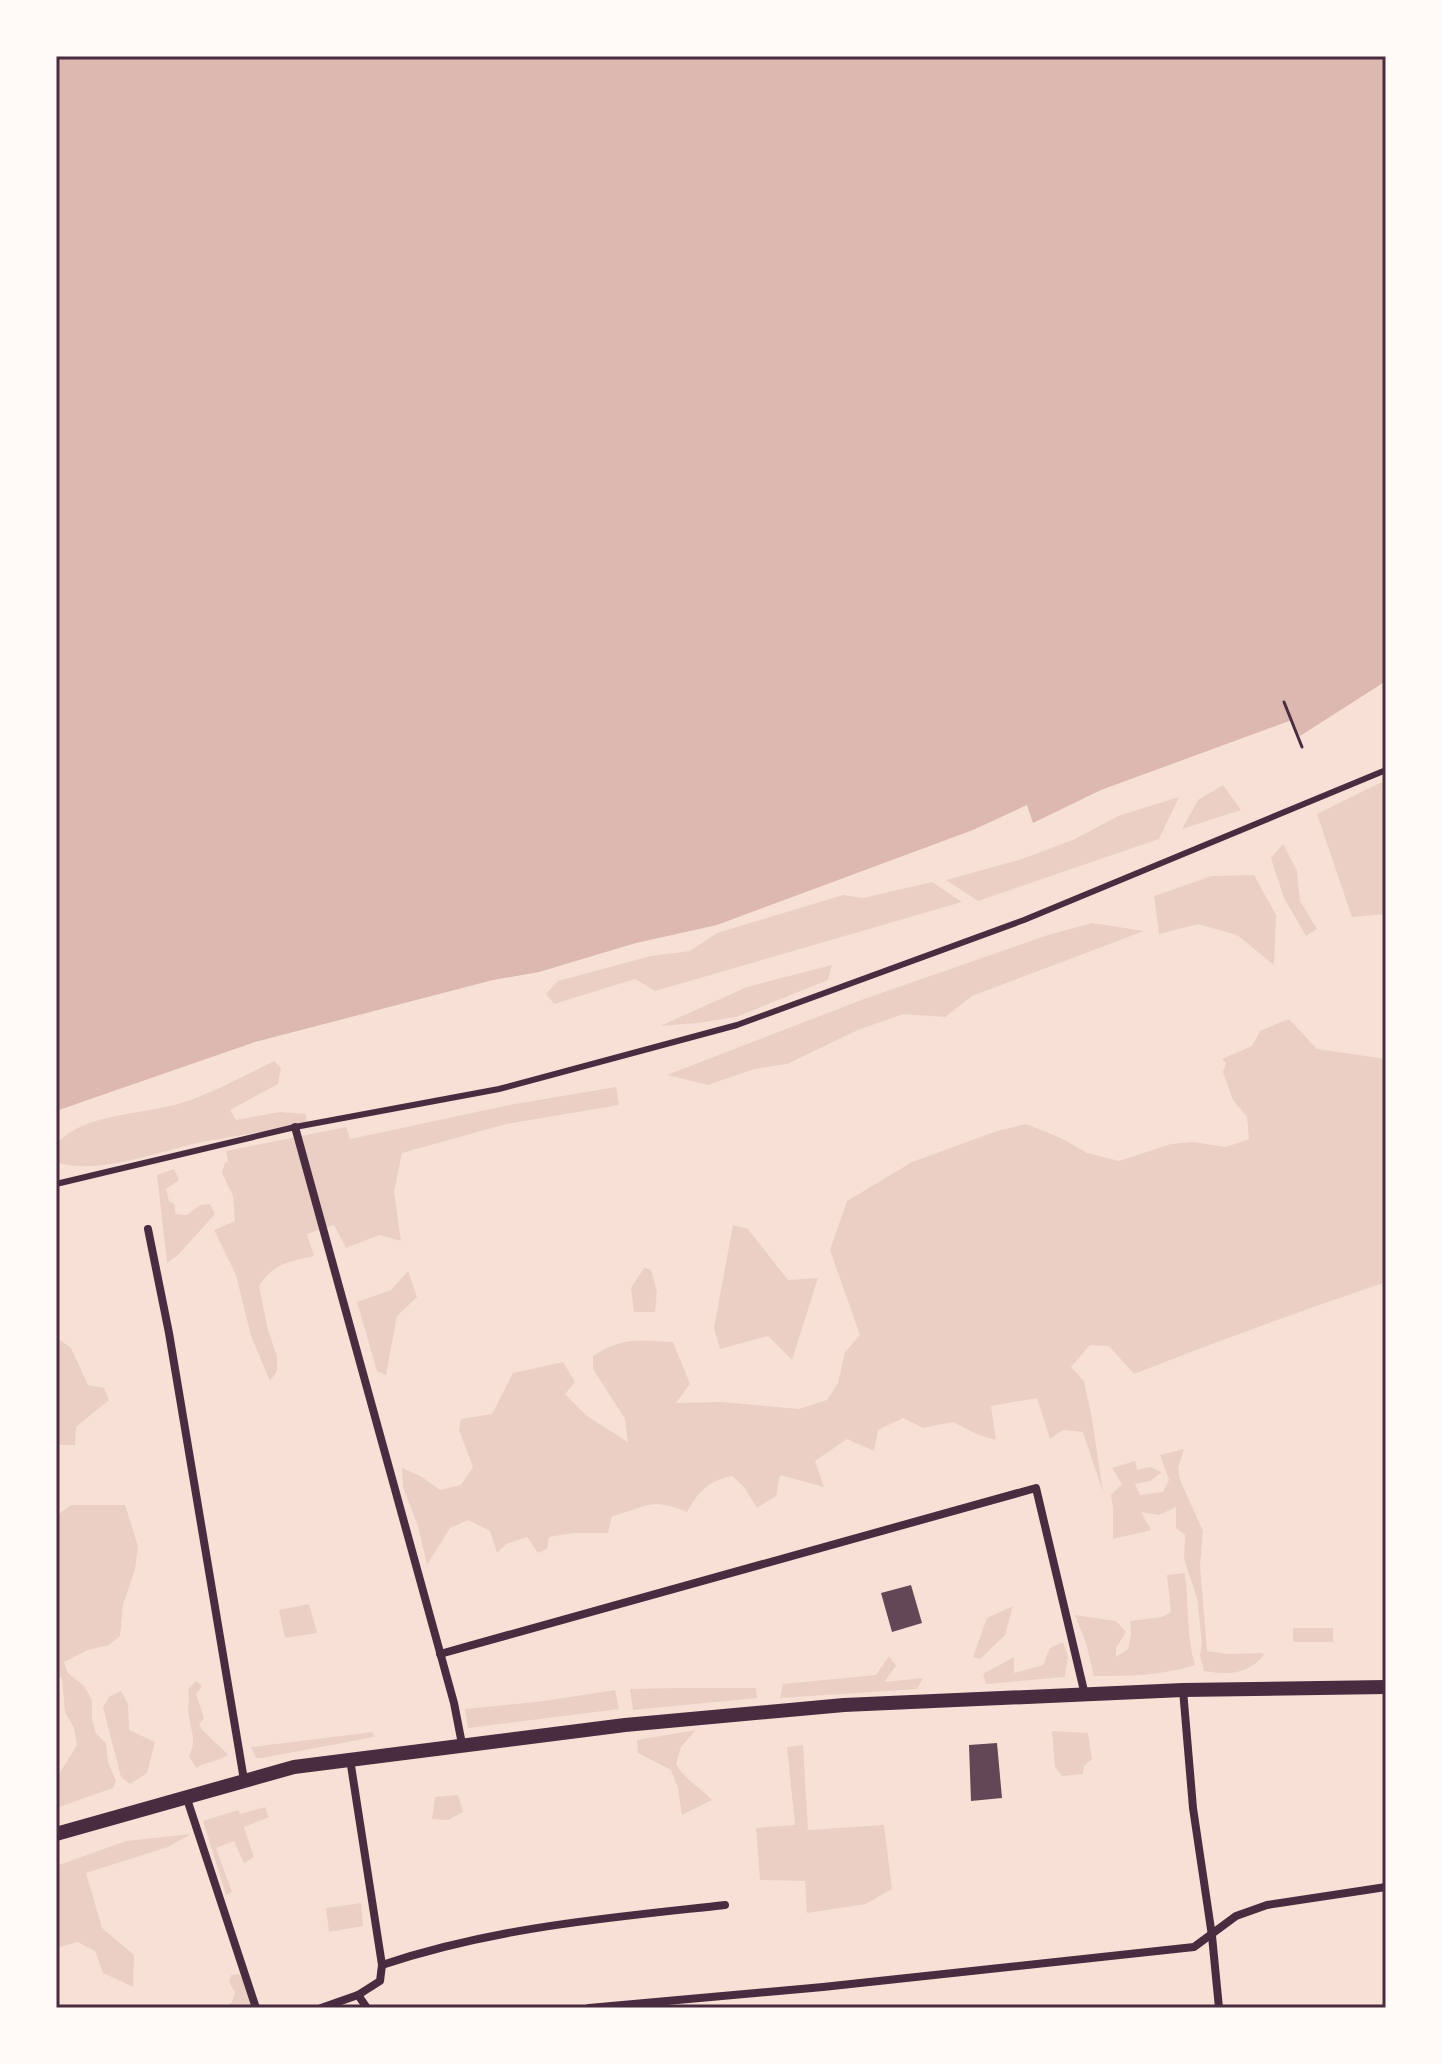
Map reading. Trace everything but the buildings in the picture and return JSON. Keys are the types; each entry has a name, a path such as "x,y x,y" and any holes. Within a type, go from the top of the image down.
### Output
{"main road":[{"path":"56,1834 294,1767 625,1725 844,1705 1183,1690 1386,1687"}],"street":[{"path":"56,1184 295,1127 499,1089 737,1025 1024,920 1386,770"},
{"path":"295,1127 462,1744"},
{"path":"148,1229 169,1333 244,1780"},
{"path":"440,1654 1036,1488 1085,1695"},
{"path":"1183,1690 1193,1808 1219,2008"},
{"path":"321,2008 358,1995 380,1981 382,1965 350,1758"},
{"path":"186,1796 256,2008"},
{"path":"589,2008 1194,1947 1236,1916 1267,1905 1386,1887"},
{"path":"382,1965 475,1938 537,1926 725,1905"},
{"path":"358,1995 367,2008"}],"path":[{"path":"1284,702 1302,747"}],"shaded area":[{"path":"56,56 1386,56 1386,681 1300,736 1292,720 1101,790 1033,823 1027,805 973,830 717,925 636,943 539,972 493,980 255,1042 56,1111"},
{"path":"1386,780 1386,914 1352,917 1317,814"},
{"path":"1223,785 1241,810 1182,829 1198,800"},
{"path":"1179,797 1159,839 978,901 946,880 1019,860 1075,839 1118,816"},
{"path":"1283,844 1297,871 1300,901 1317,929 1306,936 1284,898 1271,858"},
{"path":"1254,875 1276,915 1274,965 1237,935 1198,924 1159,934 1154,896 1212,876"},
{"path":"932,882 962,902 655,991 635,979 554,1004 546,994 558,981 651,956 690,951 717,933 843,895 863,898"},
{"path":"1092,923 1144,931 972,996 945,1017 903,1014 858,1030 787,1064 754,1069 708,1085 667,1075 864,999 1048,935"},
{"path":"832,965 828,980 736,1017 660,1026 747,987"},
{"path":"1289,1019 1317,1049 1386,1059 1386,1282 1134,1374 1109,1346 1090,1345 1071,1367 1084,1381 1103,1492 1083,1432 1063,1430 1050,1439 1037,1398 991,1406 996,1440 953,1422 923,1428 903,1418 878,1430 874,1451 847,1439 815,1461 824,1487 780,1475 776,1496 757,1508 744,1487 732,1476 705,1488 687,1512 657,1504 642,1507 612,1516 608,1533 549,1537 547,1549 538,1553 527,1537 506,1544 497,1553 490,1531 468,1520 450,1528 427,1565 418,1526 403,1487 402,1468 440,1490 461,1485 473,1467 459,1430 461,1419 492,1414 513,1373 563,1362 575,1382 565,1394 587,1416 628,1442 625,1419 593,1369 593,1356 622,1343 673,1342 690,1384 676,1403 721,1402 799,1409 827,1400 838,1383 845,1352 860,1335 830,1250 847,1201 912,1162 997,1131 1026,1124 1087,1153 1119,1161 1171,1144 1193,1142 1226,1147 1249,1139 1247,1117 1233,1100 1223,1072 1226,1063 1222,1059 1252,1046 1260,1031"},
{"path":"274,1061 281,1068 278,1084 230,1110 236,1120 280,1112 306,1114 307,1125 202,1142 109,1164 72,1166 56,1162 56,1144 83,1125 184,1102"},
{"path":"616,1087 619,1105 506,1124 402,1153 394,1192 401,1241 379,1235 346,1248 334,1225 307,1234 314,1256 276,1268 259,1286 277,1356 277,1371 270,1381 251,1336 236,1275 214,1230 235,1221 233,1196 222,1173 225,1162 228,1162 226,1151 346,1127 350,1139 509,1105"},
{"path":"174,1169 179,1180 166,1189 176,1214 187,1215 200,1205 210,1204 215,1214 167,1263 157,1175"},
{"path":"733,1225 748,1229 788,1280 818,1278 792,1360 768,1336 720,1349 714,1328"},
{"path":"644,1268 651,1270 657,1291 655,1312 634,1312 631,1288"},
{"path":"408,1271 417,1297 397,1316 386,1375 377,1371 357,1302 391,1290"},
{"path":"56,1337 71,1348 88,1385 104,1388 109,1400 76,1427 75,1445 56,1445"},
{"path":"1184,1449 1178,1468 1180,1480 1203,1531 1200,1565 1207,1651 1264,1655 1258,1662 1237,1672 1204,1671 1200,1656 1202,1642 1197,1598 1184,1559 1185,1535 1176,1528 1176,1507 1159,1515 1141,1512 1151,1530 1113,1539 1111,1495 1122,1484 1112,1468 1135,1461 1137,1470 1150,1467 1162,1472 1150,1481 1135,1484 1140,1495 1163,1492 1169,1480 1160,1455"},
{"path":"71,1505 125,1505 138,1546 135,1569 123,1605 120,1636 109,1645 88,1650 64,1662 68,1673 84,1686 92,1700 92,1720 96,1733 106,1744 108,1762 116,1781 113,1788 56,1808 56,1779 77,1745 74,1728 65,1712 62,1679 56,1674 56,1516"},
{"path":"1185,1573 1195,1665 1157,1673 1094,1676 1075,1615 1116,1621 1126,1632 1116,1648 1116,1657 1128,1649 1130,1621 1162,1617 1171,1612 1167,1575"},
{"path":"309,1604 317,1633 285,1638 279,1610"},
{"path":"1013,1606 1005,1635 980,1659 973,1657 987,1618"},
{"path":"1293,1628 1333,1628 1333,1642 1293,1642"},
{"path":"1063,1642 1068,1656 1065,1677 986,1684 983,1674 1014,1657 1014,1673 1043,1665 1050,1648"},
{"path":"889,1656 896,1666 884,1682 923,1678 917,1689 780,1698 783,1684 876,1675"},
{"path":"196,1681 202,1686 196,1694 204,1718 199,1725 228,1755 196,1768 189,1756 193,1741 188,1689"},
{"path":"756,1688 757,1698 633,1710 630,1689"},
{"path":"615,1690 619,1709 468,1728 465,1709"},
{"path":"121,1691 128,1704 129,1730 155,1742 147,1773 130,1784 121,1777 103,1707 110,1696"},
{"path":"696,1730 681,1747 676,1764 712,1800 682,1815 678,1788 671,1770 638,1753 637,1740"},
{"path":"1052,1731 1088,1733 1092,1759 1084,1766 1083,1774 1062,1776 1055,1767"},
{"path":"373,1732 374,1737 262,1758 256,1758 251,1747"},
{"path":"803,1745 808,1830 884,1825 892,1889 866,1904 807,1913 805,1881 760,1880 756,1828 795,1825 787,1747"},
{"path":"458,1795 463,1812 448,1820 432,1819 435,1797"},
{"path":"265,1807 269,1817 244,1827 254,1857 244,1863 234,1841 216,1848 232,1892 226,1895 203,1821 238,1810 240,1814"},
{"path":"191,1834 168,1847 86,1873 102,1928 134,1955 133,1987 103,1973 95,1951 78,1942 56,1948 56,1866 126,1841"},
{"path":"361,1903 363,1926 329,1932 326,1908"},
{"path":"239,1974 253,2007 224,2008 232,2002 235,1992 229,1982 231,1975"}]}
